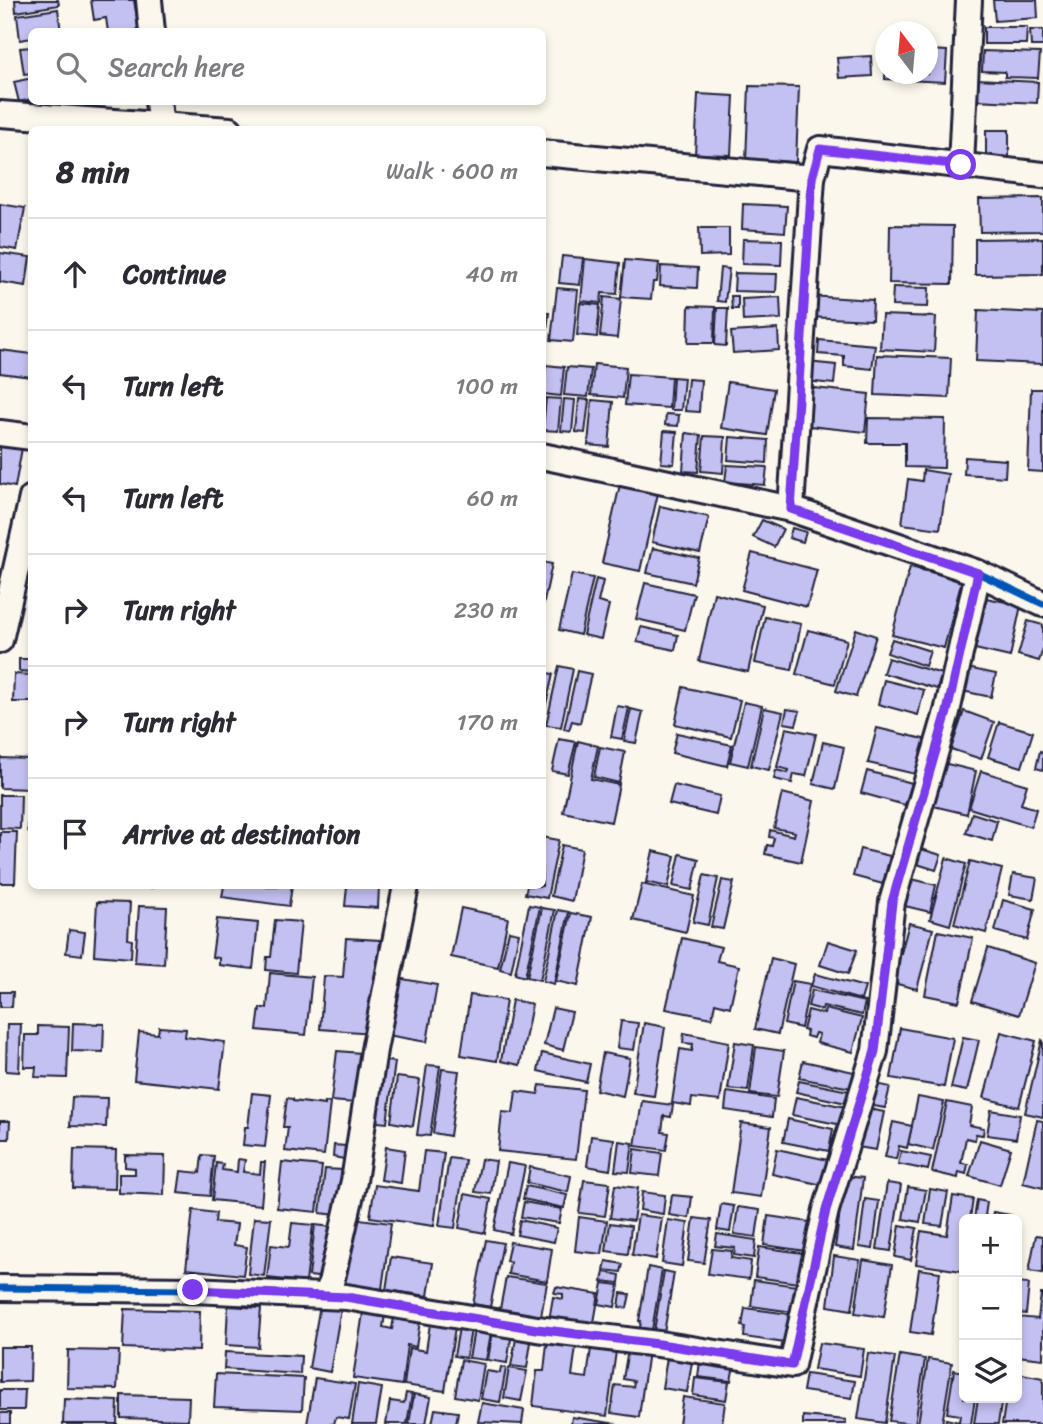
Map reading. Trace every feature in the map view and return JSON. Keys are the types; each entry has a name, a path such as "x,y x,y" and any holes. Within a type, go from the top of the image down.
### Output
{"street":[{"path":"149,0 152,28"},
{"path":"961,165 969,0"},
{"path":"0,114 92,125 159,113 213,126"},
{"path":"791,509 812,178 820,149 1043,175"},
{"path":"546,153 812,178"},
{"path":"0,433 28,436"},
{"path":"546,457 791,509 978,573 1043,604"},
{"path":"0,640 28,516"},
{"path":"0,1288 193,1290 346,1297 537,1329 666,1345 792,1365 826,1210 875,1051 892,902 947,712 978,573"},
{"path":"328,1296 354,1181 374,1050 405,889"}],"building":[{"path":"15,0 58,0 59,5 16,12"},
{"path":"91,0 134,0 139,28 107,28 106,18 94,20"},
{"path":"993,0 1037,0 1038,18 995,21"},
{"path":"58,9 60,28 28,28 28,39 20,40 17,15"},
{"path":"984,27 1027,27 1026,44 984,44"},
{"path":"1030,30 1043,30 1043,46 1031,46"},
{"path":"28,47 28,74 24,74 20,48"},
{"path":"938,51 947,51 945,82 938,82"},
{"path":"983,51 1040,53 1038,78 1005,77 1005,72 982,71"},
{"path":"871,56 872,76 839,78 837,58"},
{"path":"28,79 28,100 19,102 14,82"},
{"path":"977,79 1038,82 1037,103 976,100"},
{"path":"749,86 799,87 796,162 746,160"},
{"path":"698,94 734,96 731,155 695,154"},
{"path":"986,130 1009,130 1009,157 986,156"},
{"path":"1043,198 1043,231 980,232 979,199"},
{"path":"0,204 25,208 17,250 0,247"},
{"path":"743,204 787,206 785,232 742,229"},
{"path":"890,225 953,226 952,284 889,283"},
{"path":"699,228 729,228 729,255 700,256"},
{"path":"1043,238 1043,274 975,275 975,239"},
{"path":"743,239 782,240 781,265 742,264"},
{"path":"0,253 28,257 26,286 0,282"},
{"path":"562,256 583,258 580,285 559,283"},
{"path":"585,259 620,263 617,294 602,293 601,303 581,301"},
{"path":"625,260 659,263 657,282 653,282 651,299 621,297"},
{"path":"661,266 698,268 697,288 660,286"},
{"path":"720,268 729,269 725,302 717,301"},
{"path":"735,273 777,274 776,292 734,291"},
{"path":"893,287 929,288 928,307 892,306"},
{"path":"557,288 578,290 573,342 551,340"},
{"path":"731,296 738,296 738,309 732,309"},
{"path":"809,296 873,300 872,320 808,317"},
{"path":"604,297 621,299 617,338 600,336"},
{"path":"780,297 781,319 743,321 742,299"},
{"path":"580,303 600,305 597,337 577,335"},
{"path":"689,306 715,307 714,343 688,343"},
{"path":"717,308 728,308 726,346 715,345"},
{"path":"978,310 1043,313 1043,364 976,361"},
{"path":"546,313 549,313 546,337"},
{"path":"882,315 936,317 934,352 880,349"},
{"path":"778,329 779,350 733,353 731,332"},
{"path":"819,340 875,345 872,369 844,366 844,356 818,354"},
{"path":"0,350 28,354 28,376 0,373"},
{"path":"877,355 951,358 949,398 875,395"},
{"path":"807,362 836,365 834,384 805,381"},
{"path":"594,364 626,367 623,398 591,395"},
{"path":"546,365 564,367 561,396 546,394"},
{"path":"567,367 591,369 588,397 564,395"},
{"path":"628,374 671,377 669,408 625,405"},
{"path":"673,377 684,378 681,410 671,410"},
{"path":"688,379 701,380 699,412 685,411"},
{"path":"728,382 774,389 767,435 721,428"},
{"path":"805,387 869,394 865,432 800,425"},
{"path":"1031,389 1043,389 1043,472 1028,471"},
{"path":"546,398 561,399 558,431 546,430"},
{"path":"564,399 575,400 572,432 561,431"},
{"path":"579,399 589,400 585,433 576,432"},
{"path":"592,400 613,402 609,447 588,445"},
{"path":"666,414 679,415 678,426 665,425"},
{"path":"868,418 945,419 944,468 905,467 905,443 867,443"},
{"path":"664,431 677,432 674,464 661,463"},
{"path":"686,433 701,435 698,472 683,471"},
{"path":"704,436 725,437 723,473 701,471"},
{"path":"730,437 768,440 767,463 728,460"},
{"path":"0,444 22,448 15,487 0,484"},
{"path":"965,457 1006,460 1005,477 964,474"},
{"path":"727,465 767,467 765,485 725,482"},
{"path":"923,470 948,474 940,529 902,524 908,479 922,481"},
{"path":"621,480 659,489 640,571 602,563"},
{"path":"660,506 709,517 700,553 652,542"},
{"path":"762,520 783,529 774,547 753,537"},
{"path":"792,528 806,532 803,542 789,538"},
{"path":"653,548 699,558 693,583 647,573"},
{"path":"752,553 817,570 807,607 742,590"},
{"path":"546,563 552,564 546,592"},
{"path":"910,567 962,580 944,648 892,635"},
{"path":"572,574 593,578 580,635 559,630"},
{"path":"596,579 603,581 598,602 609,605 601,639 583,635"},
{"path":"645,583 694,594 685,630 636,619"},
{"path":"714,593 763,605 748,672 699,661"},
{"path":"986,598 1021,605 1010,657 975,649"},
{"path":"765,617 801,624 792,670 755,663"},
{"path":"1028,621 1043,625 1043,649 1039,661 1018,655"},
{"path":"641,627 678,635 675,650 637,642"},
{"path":"856,629 876,636 856,697 836,691"},
{"path":"808,630 847,640 835,684 796,674"},
{"path":"892,639 930,651 925,666 887,653"},
{"path":"888,658 942,674 937,689 883,673"},
{"path":"19,659 28,659 28,672 19,671"},
{"path":"559,666 573,669 561,727 546,725"},
{"path":"967,668 996,674 991,697 962,691"},
{"path":"577,671 591,674 580,723 572,721 569,730 564,729"},
{"path":"546,673 553,674 546,705"},
{"path":"14,674 28,675 28,702 13,702"},
{"path":"884,680 924,690 918,715 878,704"},
{"path":"683,687 740,700 731,737 675,724"},
{"path":"744,702 762,706 748,766 730,762"},
{"path":"617,706 629,708 622,739 611,737"},
{"path":"764,708 783,712 769,770 751,766"},
{"path":"631,709 643,712 636,743 624,741"},
{"path":"787,709 800,711 796,725 784,723"},
{"path":"964,711 994,722 981,759 951,749"},
{"path":"999,722 1033,732 1022,767 988,757"},
{"path":"786,728 816,734 806,776 794,774 792,783 774,779 776,770 788,773 789,770 777,767"},
{"path":"877,728 928,740 920,775 868,763"},
{"path":"677,733 732,745 727,766 672,753"},
{"path":"559,739 576,742 568,774 552,771"},
{"path":"578,741 598,746 591,779 619,785 611,822 563,812"},
{"path":"823,742 844,747 835,789 813,784"},
{"path":"600,747 625,752 619,783 594,777"},
{"path":"1040,751 1043,752 1043,770 1036,768"},
{"path":"0,758 28,759 28,789 0,788"},
{"path":"939,762 976,771 967,814 929,805"},
{"path":"867,771 912,783 905,805 861,793"},
{"path":"981,771 1027,785 1021,804 1036,809 1031,827 969,808"},
{"path":"674,785 720,796 716,815 669,804"},
{"path":"782,793 814,801 801,862 765,854 767,845 772,846 774,838 769,837 770,830 794,836 795,832 774,828"},
{"path":"0,795 21,795 20,829 0,828"},
{"path":"972,813 997,821 992,841 966,833"},
{"path":"0,832 17,832 15,883 0,883"},
{"path":"546,838 559,840 547,898 525,894 526,889 546,889"},
{"path":"562,845 582,849 572,901 551,896"},
{"path":"860,849 890,856 883,884 853,876"},
{"path":"921,849 941,855 936,870 917,864"},
{"path":"653,851 675,856 668,887 646,882"},
{"path":"680,854 699,859 692,890 673,886"},
{"path":"946,858 966,864 950,925 930,919"},
{"path":"970,861 1002,869 986,933 954,924"},
{"path":"1013,874 1037,878 1033,899 1009,895"},
{"path":"704,875 718,878 708,925 693,922"},
{"path":"912,879 936,885 930,912 905,906"},
{"path":"722,880 734,882 723,929 711,927"},
{"path":"642,884 694,896 686,932 633,920"},
{"path":"223,889 292,889 289,906 222,897"},
{"path":"347,889 379,889 378,908 345,906"},
{"path":"1003,900 1035,909 1027,940 995,931"},
{"path":"97,902 130,903 128,939 132,940 131,958 94,955"},
{"path":"529,905 540,907 525,977 515,974"},
{"path":"139,906 167,907 164,964 135,962"},
{"path":"461,908 508,918 498,967 451,957"},
{"path":"542,908 555,910 540,980 527,977"},
{"path":"558,910 569,912 554,984 543,981"},
{"path":"571,913 592,917 578,986 556,981"},
{"path":"217,919 258,923 253,969 219,965 219,958 212,957"},
{"path":"275,920 301,922 296,973 266,970 267,957 271,957"},
{"path":"909,923 933,929 917,989 893,983"},
{"path":"69,930 85,932 82,955 66,953"},
{"path":"509,931 519,933 511,972 500,969"},
{"path":"938,931 973,938 959,1002 925,995"},
{"path":"346,938 380,940 373,1033 320,1029 324,976 343,977"},
{"path":"682,938 721,947 717,961 739,966 730,1007 715,1003 712,1018 666,1009"},
{"path":"828,941 857,950 848,974 820,965"},
{"path":"988,948 1035,963 1019,1015 972,1001"},
{"path":"771,958 794,964 778,1034 755,1029"},
{"path":"270,973 312,977 306,1035 257,1030 260,1008 267,1008"},
{"path":"815,974 865,987 861,1000 811,986"},
{"path":"397,978 437,985 427,1042 387,1035"},
{"path":"793,981 810,984 801,1028 784,1024"},
{"path":"812,990 865,1002 862,1015 823,1006 822,1010 808,1006"},
{"path":"0,992 13,992 12,1007 0,1007"},
{"path":"470,995 506,1000 497,1061 461,1055"},
{"path":"512,1000 532,1004 520,1065 501,1061"},
{"path":"553,1008 572,1012 563,1050 544,1045"},
{"path":"825,1009 862,1018 853,1052 817,1043 819,1034 815,1033 813,1038 806,1036 807,1031 803,1030 808,1010 824,1014"},
{"path":"621,1021 638,1023 634,1050 617,1048"},
{"path":"73,1023 104,1024 103,1052 72,1051"},
{"path":"644,1023 665,1027 654,1096 633,1093"},
{"path":"7,1024 21,1024 19,1072 6,1071"},
{"path":"38,1026 69,1027 67,1078 35,1077 36,1067 24,1067 25,1035 38,1035"},
{"path":"159,1027 186,1029 185,1037 225,1042 219,1089 134,1080 139,1032 158,1034"},
{"path":"900,1028 953,1038 944,1087 891,1078"},
{"path":"1001,1032 1036,1041 1019,1107 984,1098"},
{"path":"684,1033 729,1042 720,1101 692,1098 691,1106 672,1103 680,1049 692,1051 693,1044 683,1043"},
{"path":"963,1037 979,1040 967,1091 951,1088"},
{"path":"1043,1041 1043,1117 1025,1113"},
{"path":"735,1042 754,1045 748,1091 728,1089"},
{"path":"756,1047 784,1051 777,1097 750,1094"},
{"path":"337,1051 361,1053 356,1103 331,1101"},
{"path":"542,1053 590,1064 586,1082 538,1071"},
{"path":"603,1053 630,1058 623,1096 596,1090"},
{"path":"376,1060 395,1062 387,1123 368,1121"},
{"path":"803,1061 854,1072 851,1088 799,1078"},
{"path":"427,1065 440,1066 430,1136 417,1135"},
{"path":"442,1069 459,1071 450,1136 433,1133"},
{"path":"397,1077 420,1080 413,1126 391,1122"},
{"path":"799,1081 849,1091 846,1103 796,1092"},
{"path":"867,1082 890,1087 885,1108 863,1104"},
{"path":"540,1085 584,1090 576,1159 498,1151 502,1112 513,1113 516,1091 538,1094"},
{"path":"727,1092 774,1099 772,1117 725,1110"},
{"path":"252,1093 271,1095 265,1147 243,1145"},
{"path":"72,1097 107,1098 106,1127 70,1126"},
{"path":"796,1097 851,1108 847,1126 792,1115"},
{"path":"918,1097 944,1102 933,1150 908,1144"},
{"path":"287,1098 325,1105 325,1102 330,1103 324,1155 285,1151 288,1127 283,1127"},
{"path":"642,1101 673,1105 671,1117 664,1116 662,1132 669,1133 666,1150 635,1146"},
{"path":"947,1102 972,1107 969,1125 984,1128 983,1135 976,1134 975,1140 966,1138 961,1163 968,1164 966,1174 959,1172 958,1178 932,1172"},
{"path":"860,1107 884,1112 876,1150 852,1146"},
{"path":"991,1110 1020,1115 1016,1139 987,1135"},
{"path":"788,1119 833,1129 829,1151 783,1142"},
{"path":"1037,1120 1043,1121 1043,1188 1023,1183"},
{"path":"0,1121 10,1121 9,1139 0,1139"},
{"path":"893,1122 912,1126 907,1148 899,1146 896,1159 885,1157"},
{"path":"741,1123 771,1127 761,1197 731,1193"},
{"path":"591,1136 614,1139 610,1170 587,1166"},
{"path":"980,1140 1011,1149 1000,1185 969,1176"},
{"path":"619,1141 633,1143 629,1172 615,1171"},
{"path":"334,1145 345,1146 344,1159 333,1157"},
{"path":"386,1147 405,1150 401,1183 381,1180"},
{"path":"74,1149 116,1150 115,1189 73,1188"},
{"path":"635,1149 662,1153 659,1176 632,1173"},
{"path":"777,1149 828,1160 823,1185 772,1174"},
{"path":"424,1151 444,1153 434,1226 370,1217 375,1185 419,1191"},
{"path":"901,1151 931,1157 928,1170 898,1164"},
{"path":"125,1155 165,1156 164,1195 119,1193 119,1174 135,1174 135,1168 125,1167"},
{"path":"202,1155 214,1156 210,1196 178,1193 181,1171 200,1173"},
{"path":"449,1158 465,1160 455,1228 439,1226"},
{"path":"238,1159 245,1160 243,1172 260,1174 261,1162 265,1162 261,1205 212,1200 216,1163 223,1164 222,1170 237,1172"},
{"path":"481,1159 496,1161 491,1194 475,1192"},
{"path":"282,1162 322,1166 317,1212 277,1208"},
{"path":"508,1163 525,1166 511,1234 494,1230"},
{"path":"530,1167 571,1176 568,1192 527,1183"},
{"path":"325,1169 342,1170 337,1215 320,1213"},
{"path":"845,1176 863,1178 854,1250 835,1247"},
{"path":"584,1180 610,1183 605,1216 579,1213"},
{"path":"887,1183 901,1185 891,1251 877,1249"},
{"path":"615,1185 638,1188 633,1221 610,1218"},
{"path":"526,1186 567,1195 564,1208 523,1199"},
{"path":"908,1187 926,1190 920,1222 903,1219"},
{"path":"930,1189 948,1192 942,1226 925,1224"},
{"path":"642,1192 665,1195 663,1214 640,1210"},
{"path":"465,1194 491,1199 485,1233 459,1228"},
{"path":"672,1195 692,1197 689,1218 669,1215"},
{"path":"953,1196 973,1199 971,1214 959,1214 959,1271 916,1264 921,1231 947,1235"},
{"path":"865,1199 879,1201 873,1249 859,1247"},
{"path":"977,1200 987,1202 985,1214 975,1214"},
{"path":"524,1202 562,1209 559,1223 521,1217"},
{"path":"721,1204 734,1206 730,1232 717,1230"},
{"path":"738,1207 760,1210 756,1237 734,1234"},
{"path":"193,1210 216,1213 215,1222 237,1224 234,1245 247,1247 243,1275 186,1269"},
{"path":"638,1215 662,1218 656,1259 632,1255"},
{"path":"768,1216 817,1223 813,1252 764,1245"},
{"path":"344,1217 391,1223 382,1289 335,1283"},
{"path":"579,1217 607,1221 602,1254 575,1251"},
{"path":"254,1218 271,1219 264,1276 248,1274"},
{"path":"694,1218 711,1220 704,1263 688,1261"},
{"path":"520,1220 557,1228 554,1242 517,1235"},
{"path":"668,1220 688,1223 682,1266 662,1263"},
{"path":"292,1223 313,1225 306,1282 267,1278 271,1245 289,1247"},
{"path":"610,1223 631,1226 628,1254 606,1251"},
{"path":"315,1225 333,1227 327,1278 309,1276"},
{"path":"900,1225 917,1228 911,1260 895,1257"},
{"path":"717,1234 756,1240 754,1258 734,1255 735,1248 715,1246"},
{"path":"1036,1235 1043,1236 1043,1273 1029,1271"},
{"path":"486,1240 503,1243 490,1307 473,1304"},
{"path":"510,1242 552,1249 547,1281 508,1274 510,1262 506,1261"},
{"path":"759,1247 810,1254 806,1284 755,1277"},
{"path":"712,1249 732,1251 731,1258 751,1261 749,1279 708,1274"},
{"path":"834,1256 860,1260 852,1310 828,1306"},
{"path":"391,1257 433,1263 428,1296 386,1290"},
{"path":"863,1260 892,1265 884,1317 855,1313"},
{"path":"606,1261 623,1264 621,1272 604,1270"},
{"path":"648,1267 662,1270 651,1336 639,1335"},
{"path":"919,1269 940,1272 931,1335 910,1332"},
{"path":"664,1271 674,1273 663,1339 655,1338 657,1331 654,1331"},
{"path":"604,1272 620,1275 619,1283 602,1281"},
{"path":"506,1277 547,1283 541,1316 500,1309"},
{"path":"754,1280 804,1287 801,1313 751,1306"},
{"path":"603,1283 619,1285 615,1307 599,1304"},
{"path":"1022,1283 1029,1284 1026,1314 1022,1314"},
{"path":"556,1287 599,1294 593,1328 549,1321 553,1297 563,1299 563,1294 554,1293"},
{"path":"621,1293 630,1294 627,1308 619,1307"},
{"path":"1043,1294 1043,1359 1022,1357 1022,1317 1038,1319"},
{"path":"321,1299 342,1303 330,1372 309,1368"},
{"path":"228,1306 261,1308 258,1347 226,1345"},
{"path":"364,1306 386,1309 383,1327 392,1329 395,1311 421,1315 416,1347 407,1345 402,1385 353,1378"},
{"path":"745,1308 804,1316 799,1345 744,1337 745,1327 742,1326"},
{"path":"125,1309 200,1311 199,1351 123,1348"},
{"path":"431,1317 456,1321 445,1391 404,1385 409,1348 426,1351"},
{"path":"460,1322 472,1324 466,1358 454,1356"},
{"path":"492,1328 486,1360 469,1358 474,1330"},
{"path":"493,1329 512,1333 507,1363 488,1360"},
{"path":"548,1335 577,1339 572,1376 587,1378 592,1341 617,1344 607,1416 533,1406 537,1371 544,1371"},
{"path":"516,1339 531,1342 527,1368 511,1366"},
{"path":"819,1343 864,1349 860,1376 814,1369"},
{"path":"0,1347 31,1347 30,1381 0,1382"},
{"path":"628,1349 648,1351 639,1417 611,1413 615,1385 633,1387 634,1381 623,1379"},
{"path":"68,1350 119,1351 117,1389 67,1388"},
{"path":"225,1352 301,1356 300,1374 224,1369"},
{"path":"868,1353 895,1357 885,1423 858,1419"},
{"path":"900,1355 925,1359 915,1424 889,1421"},
{"path":"667,1358 692,1362 687,1392 662,1388"},
{"path":"928,1359 952,1363 942,1424 918,1424"},
{"path":"461,1360 484,1364 478,1400 455,1396"},
{"path":"700,1361 734,1365 731,1381 698,1377"},
{"path":"501,1367 506,1368 500,1402 481,1399 486,1371 500,1373"},
{"path":"509,1368 527,1371 521,1401 504,1398"},
{"path":"954,1370 959,1371 959,1403 974,1403 971,1424 945,1424 946,1419 959,1422 960,1415 947,1413"},
{"path":"216,1374 304,1378 302,1410 214,1407"},
{"path":"806,1374 855,1381 852,1398 803,1391"},
{"path":"1022,1374 1043,1378 1043,1424 1002,1424 1005,1403 1022,1403"},
{"path":"315,1378 355,1384 349,1419 336,1417 334,1424 307,1424"},
{"path":"695,1378 729,1382 726,1400 693,1395"},
{"path":"358,1384 382,1388 376,1424 352,1424"},
{"path":"0,1390 25,1390 24,1410 0,1410"},
{"path":"406,1393 412,1394 407,1424 386,1424 390,1401 404,1403"},
{"path":"414,1394 431,1397 426,1424 409,1424"},
{"path":"121,1395 189,1397 188,1420 121,1418"},
{"path":"683,1397 725,1403 722,1424 679,1424"},
{"path":"64,1399 118,1401 117,1424 63,1424"},
{"path":"482,1403 524,1410 522,1424 478,1422"},
{"path":"977,1403 1001,1403 998,1424 974,1424"},
{"path":"435,1409 458,1412 456,1424 432,1424"},
{"path":"0,1413 10,1413 10,1424 0,1424"},
{"path":"803,1416 846,1420 846,1424 803,1424"},
{"path":"572,1417 617,1424 571,1424"}],"cycle path":[{"path":"812,178 791,509 978,573 1043,604"},
{"path":"0,1288 193,1290 346,1297 537,1329 666,1345 792,1365 826,1210 875,1051 892,902 947,712 978,573"}],"route":[{"path":"193,1290 346,1297 537,1329 666,1345 792,1365 826,1210 875,1051 892,902 947,712 978,573 791,509 812,178 820,149 961,165"}]}
